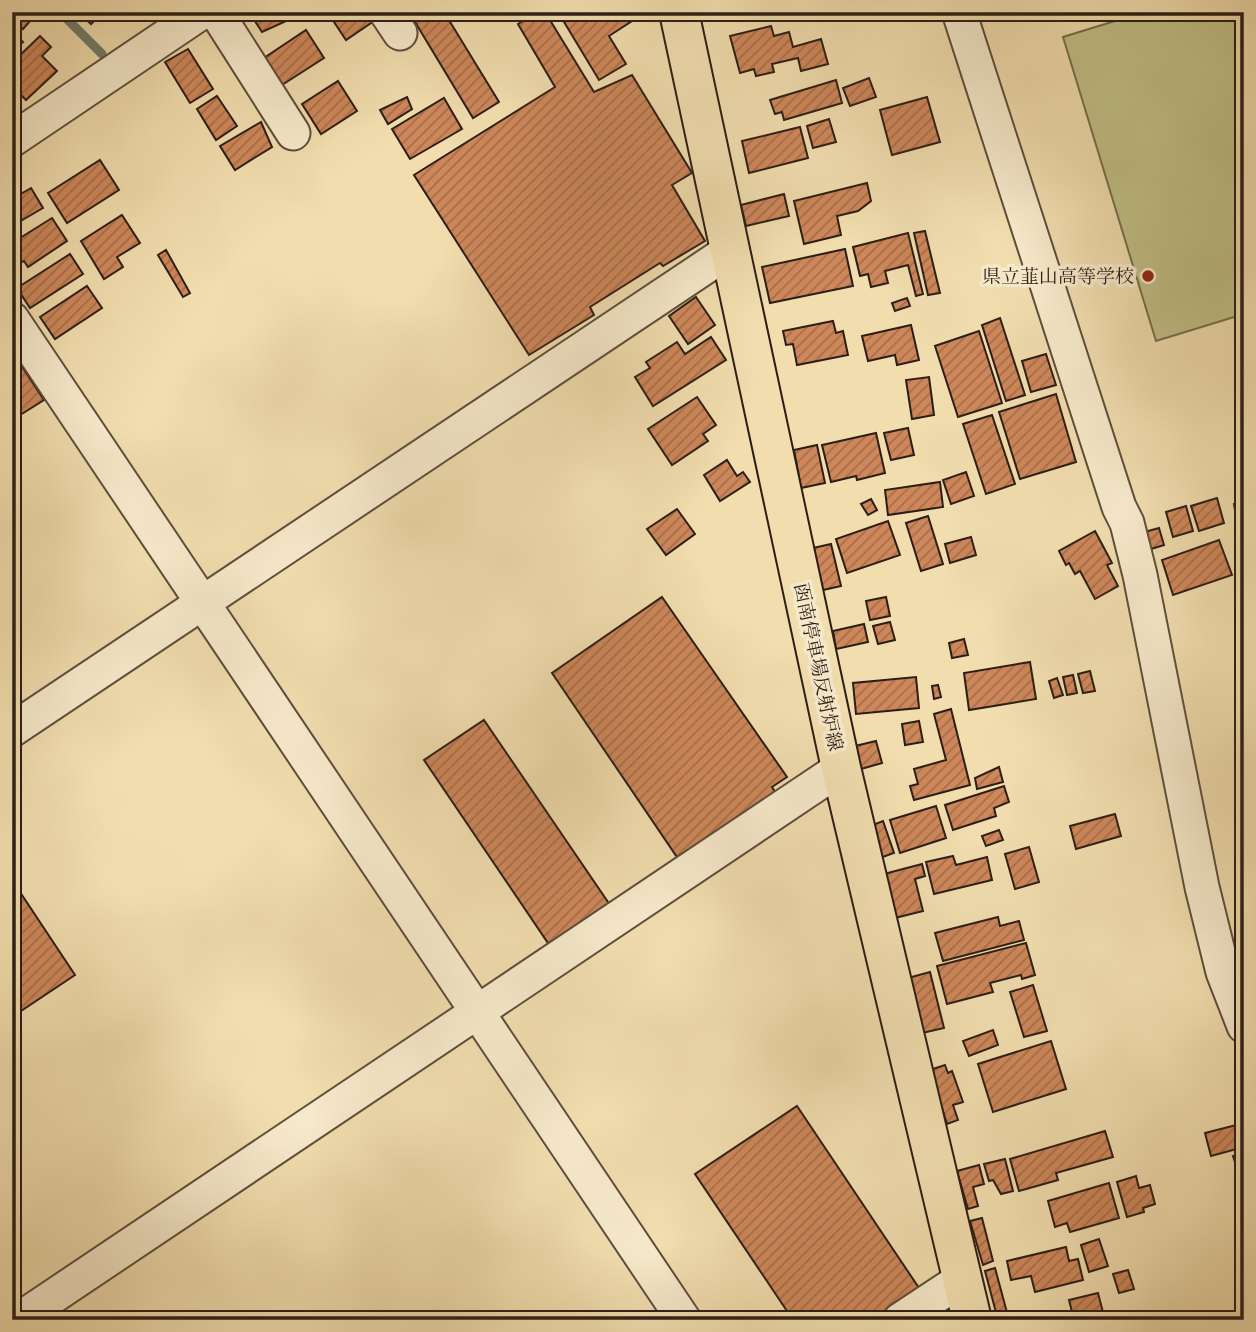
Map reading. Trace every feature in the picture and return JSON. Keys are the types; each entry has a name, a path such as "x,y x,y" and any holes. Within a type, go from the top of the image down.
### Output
{"main road":[{"name":"函南停車場反射炉線","path":"679,12 841,768 972,1320"}],"street":[{"path":"12,140 202,12"},
{"path":"216,12 293,133"},
{"path":"959,12 1119,507 1127,523 1145,599 1202,887 1223,972 1244,1026"},
{"path":"12,730 729,251"},
{"path":"15,328 204,602 684,1320"},
{"path":"18,1320 476,1010 841,768"},
{"path":"900,1320 962,1279"}],"shaded area":[{"path":"1144,12 1244,12 1244,314 1156,341 1063,37"}],"building":[{"path":"15,12 38,12 23,29 12,20"},
{"path":"78,12 103,12 91,24"},
{"path":"249,12 294,12 297,16 262,32"},
{"path":"335,12 368,12 374,21 346,40 330,16"},
{"path":"409,12 444,12 499,102 473,118"},
{"path":"537,12 545,12 594,92 632,75 692,173 672,185 705,241 663,266 660,263 590,307 594,315 529,355 414,175 555,87 518,24"},
{"path":"558,12 646,12 609,36 626,64 599,80"},
{"path":"771,26 774,36 789,32 793,47 821,39 828,64 801,71 798,58 772,64 774,72 756,76 754,69 740,73 730,36"},
{"path":"12,29 23,42 12,51"},
{"path":"306,30 324,58 282,85 264,58"},
{"path":"40,36 51,47 42,56 57,71 26,100 12,86 12,63"},
{"path":"188,49 213,89 190,103 165,62"},
{"path":"869,78 876,97 850,106 843,88"},
{"path":"836,80 842,103 784,120 782,112 775,114 770,100"},
{"path":"338,81 357,111 321,134 302,104"},
{"path":"217,96 237,126 216,140 197,109"},
{"path":"407,97 412,109 388,124 380,110"},
{"path":"927,97 940,142 892,155 880,110"},
{"path":"444,98 462,129 410,159 392,129"},
{"path":"829,119 836,142 813,148 807,126"},
{"path":"261,122 272,147 235,170 220,146"},
{"path":"800,127 808,158 749,173 742,141"},
{"path":"100,160 119,190 67,223 48,193"},
{"path":"867,183 871,201 858,211 837,216 841,235 804,244 794,201"},
{"path":"31,188 43,208 12,226 12,199"},
{"path":"784,194 789,216 746,226 741,205"},
{"path":"122,215 140,243 117,257 123,267 104,279 81,241"},
{"path":"52,218 67,241 28,267 24,261 12,268 12,243"},
{"path":"925,231 940,293 928,295 914,233"},
{"path":"908,233 923,294 916,296 908,265 885,271 888,283 871,287 868,274 860,276 853,247"},
{"path":"845,249 853,286 770,303 762,267"},
{"path":"166,250 190,293 183,297 158,255"},
{"path":"70,254 83,274 30,308 17,288"},
{"path":"87,286 102,308 55,339 40,317"},
{"path":"696,297 715,325 688,344 669,316"},
{"path":"907,298 910,306 895,311 892,303"},
{"path":"1000,318 1025,395 1006,401 982,325"},
{"path":"833,321 836,333 843,331 848,355 797,365 793,344 786,345 783,331"},
{"path":"911,325 919,360 897,365 895,355 868,361 862,336"},
{"path":"979,331 1002,403 958,417 935,346"},
{"path":"711,337 726,360 653,406 635,377 650,368 646,362 677,342 685,354"},
{"path":"13,353 44,400 17,417 12,410"},
{"path":"1046,354 1056,385 1031,392 1022,361"},
{"path":"929,377 934,415 912,419 906,380"},
{"path":"1056,394 1076,462 1020,479 999,412"},
{"path":"697,397 716,425 703,434 708,441 672,465 648,429"},
{"path":"992,415 1015,484 986,494 963,424"},
{"path":"908,428 914,455 891,460 884,433"},
{"path":"876,433 885,473 857,480 856,476 831,482 822,445"},
{"path":"817,445 825,483 801,488 794,450"},
{"path":"727,460 737,476 743,472 750,482 720,501 704,475"},
{"path":"966,472 974,496 951,504 943,480"},
{"path":"940,482 943,507 888,515 885,490"},
{"path":"1217,498 1224,523 1199,531 1191,506"},
{"path":"871,499 877,510 868,515 861,504"},
{"path":"1244,502 1244,541 1240,541 1234,504"},
{"path":"1186,506 1193,531 1173,537 1166,512"},
{"path":"677,509 695,534 666,555 647,529"},
{"path":"928,516 943,564 921,571 906,523"},
{"path":"888,521 900,555 847,573 836,539"},
{"path":"1159,528 1164,545 1145,551 1141,533"},
{"path":"1095,531 1112,563 1107,565 1118,586 1095,599 1080,571 1075,574 1069,563 1066,565 1059,551"},
{"path":"971,537 976,555 950,563 945,544"},
{"path":"1219,540 1232,575 1173,595 1162,560"},
{"path":"831,544 841,586 823,590 813,548"},
{"path":"662,597 787,777 772,787 777,795 679,860 552,673"},
{"path":"886,597 890,616 870,620 866,601"},
{"path":"890,622 895,640 878,644 873,626"},
{"path":"864,624 868,642 836,649 833,631"},
{"path":"964,639 968,655 952,658 949,643"},
{"path":"1030,662 1036,699 969,710 964,673"},
{"path":"1090,671 1095,691 1083,693 1078,674"},
{"path":"1073,675 1077,693 1067,695 1063,677"},
{"path":"916,677 919,708 856,714 853,683"},
{"path":"1057,678 1063,695 1054,698 1049,681"},
{"path":"938,685 941,697 934,699 932,686"},
{"path":"951,709 970,785 914,800 910,786 918,784 914,769 946,760 934,714"},
{"path":"484,720 610,905 550,946 424,760"},
{"path":"919,721 923,742 905,745 902,724"},
{"path":"876,741 882,763 861,769 855,746"},
{"path":"999,767 1003,782 977,789 975,778"},
{"path":"1004,786 1009,802 994,808 996,816 953,830 945,805"},
{"path":"936,806 946,838 900,853 890,820"},
{"path":"1115,814 1121,836 1076,849 1070,826"},
{"path":"883,821 894,853 880,858 870,826"},
{"path":"999,830 1003,840 986,846 982,836"},
{"path":"1029,847 1039,882 1015,889 1005,854"},
{"path":"953,856 956,865 987,857 992,880 934,894 926,862"},
{"path":"922,864 925,876 915,879 923,911 895,918 884,874"},
{"path":"12,880 75,975 12,1017"},
{"path":"998,917 1000,926 1019,921 1024,940 943,961 935,933"},
{"path":"1026,943 1035,975 1022,979 1021,975 990,983 993,992 947,1004 937,966"},
{"path":"930,972 944,1028 922,1033 908,978"},
{"path":"1033,985 1047,1031 1024,1037 1010,992"},
{"path":"993,1030 998,1045 969,1056 963,1041"},
{"path":"1051,1041 1066,1089 993,1112 978,1064"},
{"path":"945,1065 948,1073 952,1071 963,1102 953,1105 958,1120 947,1124 930,1070"},
{"path":"797,1106 919,1288 871,1320 851,1320 848,1316 843,1320 793,1320 695,1174"},
{"path":"1244,1123 1244,1147 1211,1156 1205,1133"},
{"path":"1105,1131 1113,1157 1056,1173 1058,1180 1019,1191 1010,1159"},
{"path":"1244,1154 1244,1166 1237,1168 1233,1156"},
{"path":"1005,1159 1013,1191 1001,1194 993,1180 989,1181 984,1164"},
{"path":"979,1165 984,1184 973,1187 978,1206 968,1209 957,1171"},
{"path":"1136,1176 1139,1188 1150,1185 1155,1204 1143,1208 1144,1212 1127,1217 1117,1182"},
{"path":"1109,1183 1119,1218 1070,1232 1067,1223 1055,1227 1048,1201"},
{"path":"982,1218 993,1261 983,1265 970,1221"},
{"path":"1099,1239 1108,1266 1089,1272 1081,1245"},
{"path":"1066,1247 1069,1261 1078,1259 1083,1280 1035,1292 1031,1276 1011,1280 1007,1261"},
{"path":"995,1268 1009,1320 998,1320 985,1271"},
{"path":"1128,1270 1134,1289 1119,1293 1113,1274"},
{"path":"1098,1293 1105,1320 1074,1320 1069,1300"}],"waterway":[{"path":"60,12 102,54"}],"place":[{"name":"県立韮山高等学校","path":"1148,276"}]}
